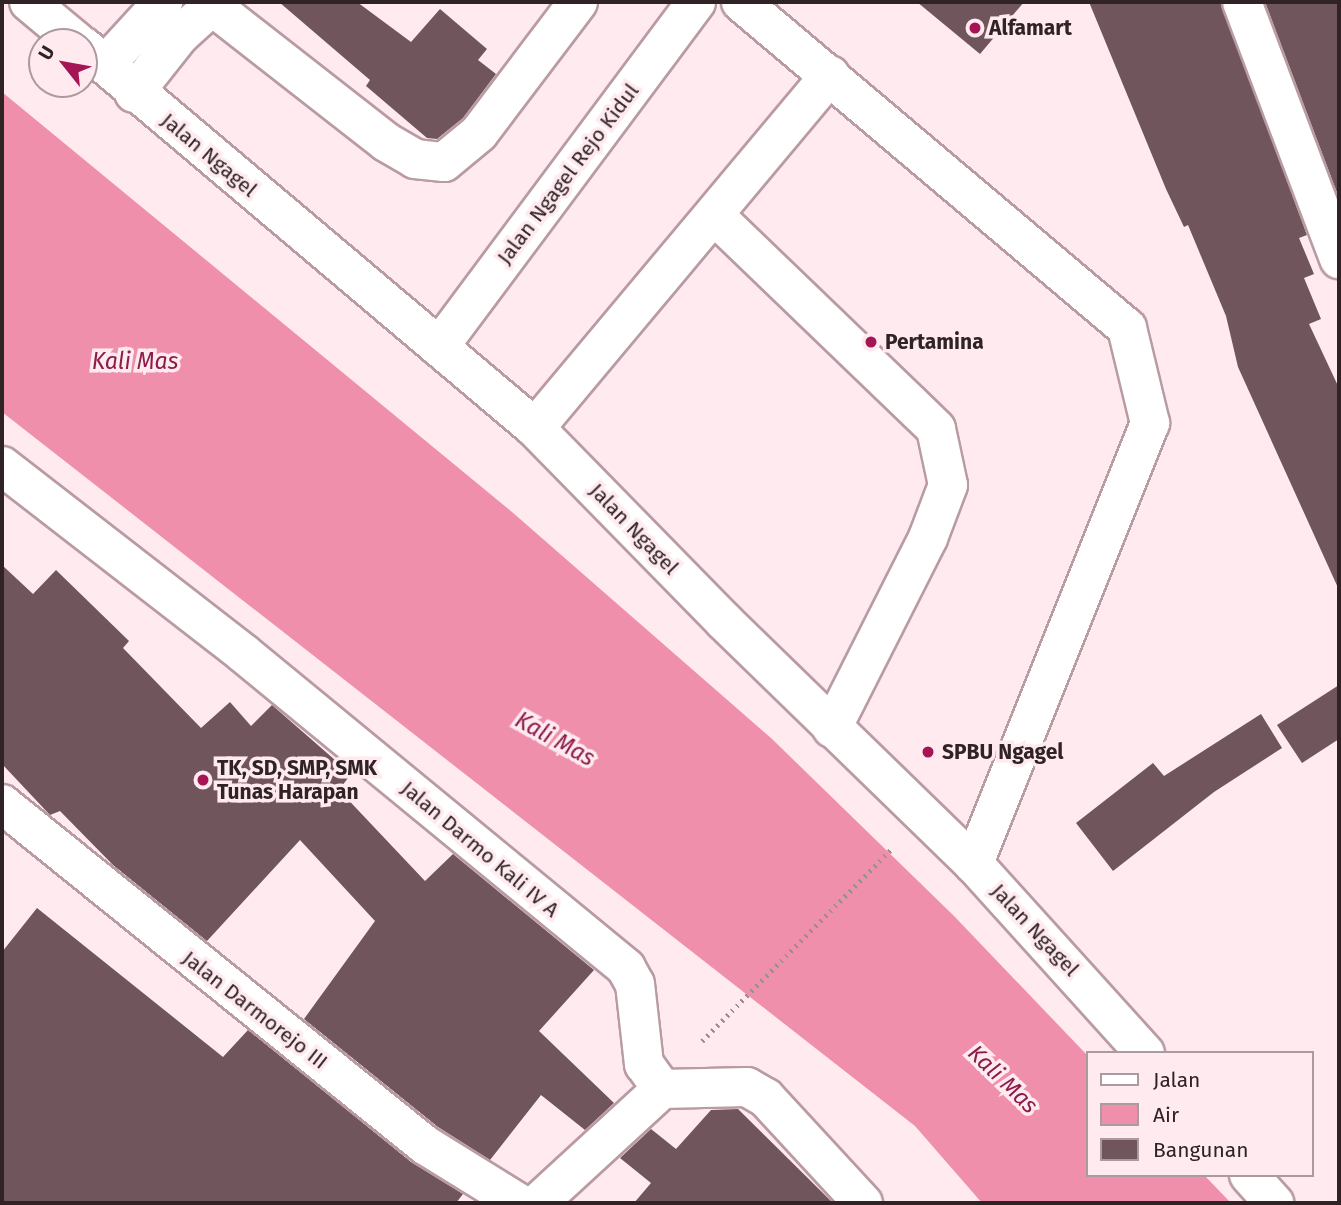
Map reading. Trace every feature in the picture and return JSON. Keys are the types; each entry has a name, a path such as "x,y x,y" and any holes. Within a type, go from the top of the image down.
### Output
{"main road":[{"name":"Jalan Ngagel","path":"29,2 61,28"},
{"path":"98,45 163,2"},
{"path":"134,93 179,36 210,4 386,142 415,159 444,162 479,133 578,2"},
{"name":"Jalan Ngagel Rejo Kidul","path":"439,347 696,2"},
{"path":"741,2 1127,328 1150,423 974,864"},
{"path":"1242,2 1339,259"},
{"name":"Jalan Ngagel","path":"98,59 134,93 535,428 832,728 974,864 1143,1051"},
{"path":"535,428 830,75"},
{"path":"713,215 936,429 948,485 928,538 832,728"},
{"name":"Jalan Darmo Kali IV A","path":"2,466 243,653 625,968 635,985 644,1064 662,1089"},
{"name":"Jalan Darmorejo III","path":"2,804 425,1145 519,1203"},
{"path":"538,1203 662,1089 747,1087 766,1098 863,1203"},
{"path":"1251,1177 1274,1203"}],"path":[{"path":"715,1025 896,845"}],"water":[{"name":"Kali Mas","path":"2,92 512,512 771,738 954,916 1086,1054 1086,1177 1206,1177 1231,1203 982,1203 915,1126 2,412"}],"building":[{"path":"279,2 357,2 411,42 440,9 487,49 478,60 496,74 463,118 437,139 427,138 366,86 370,80"},
{"name":"Alfamart","path":"917,2 1024,2 980,54"},
{"path":"1089,2 1221,2 1307,235 1299,238 1314,274 1304,278 1321,319 1309,324 1339,388 1339,590 1238,367 1226,316 1188,225 1184,227 1166,189"},
{"path":"1265,2 1339,2 1339,198"},
{"path":"2,565 33,594 56,570 129,641 123,648 201,728 230,702 251,726 272,705 351,774 339,790 425,881 453,854 594,970 539,1031 614,1103 585,1130 541,1095 490,1160 438,1127 304,1019 375,921 300,840 207,941 113,865 60,811 50,815 2,764"},
{"path":"1339,685 1339,739 1302,763 1277,725"},
{"path":"1261,714 1282,748 1214,792 1113,871 1076,823 1153,763 1164,776"},
{"path":"37,908 223,1057 248,1030 411,1162 463,1194 456,1203 2,1203 2,952"},
{"path":"738,1109 833,1203 634,1203 651,1183 620,1158 651,1129 676,1149 711,1110"}],"place":[{"name":"Alfamart","path":"975,28"},
{"name":"Pertamina","path":"871,342"},
{"name":"SPBU Ngagel","path":"928,752"},
{"name":"TK, SD, SMP, SMK Tunas Harapan","path":"203,780"}]}
